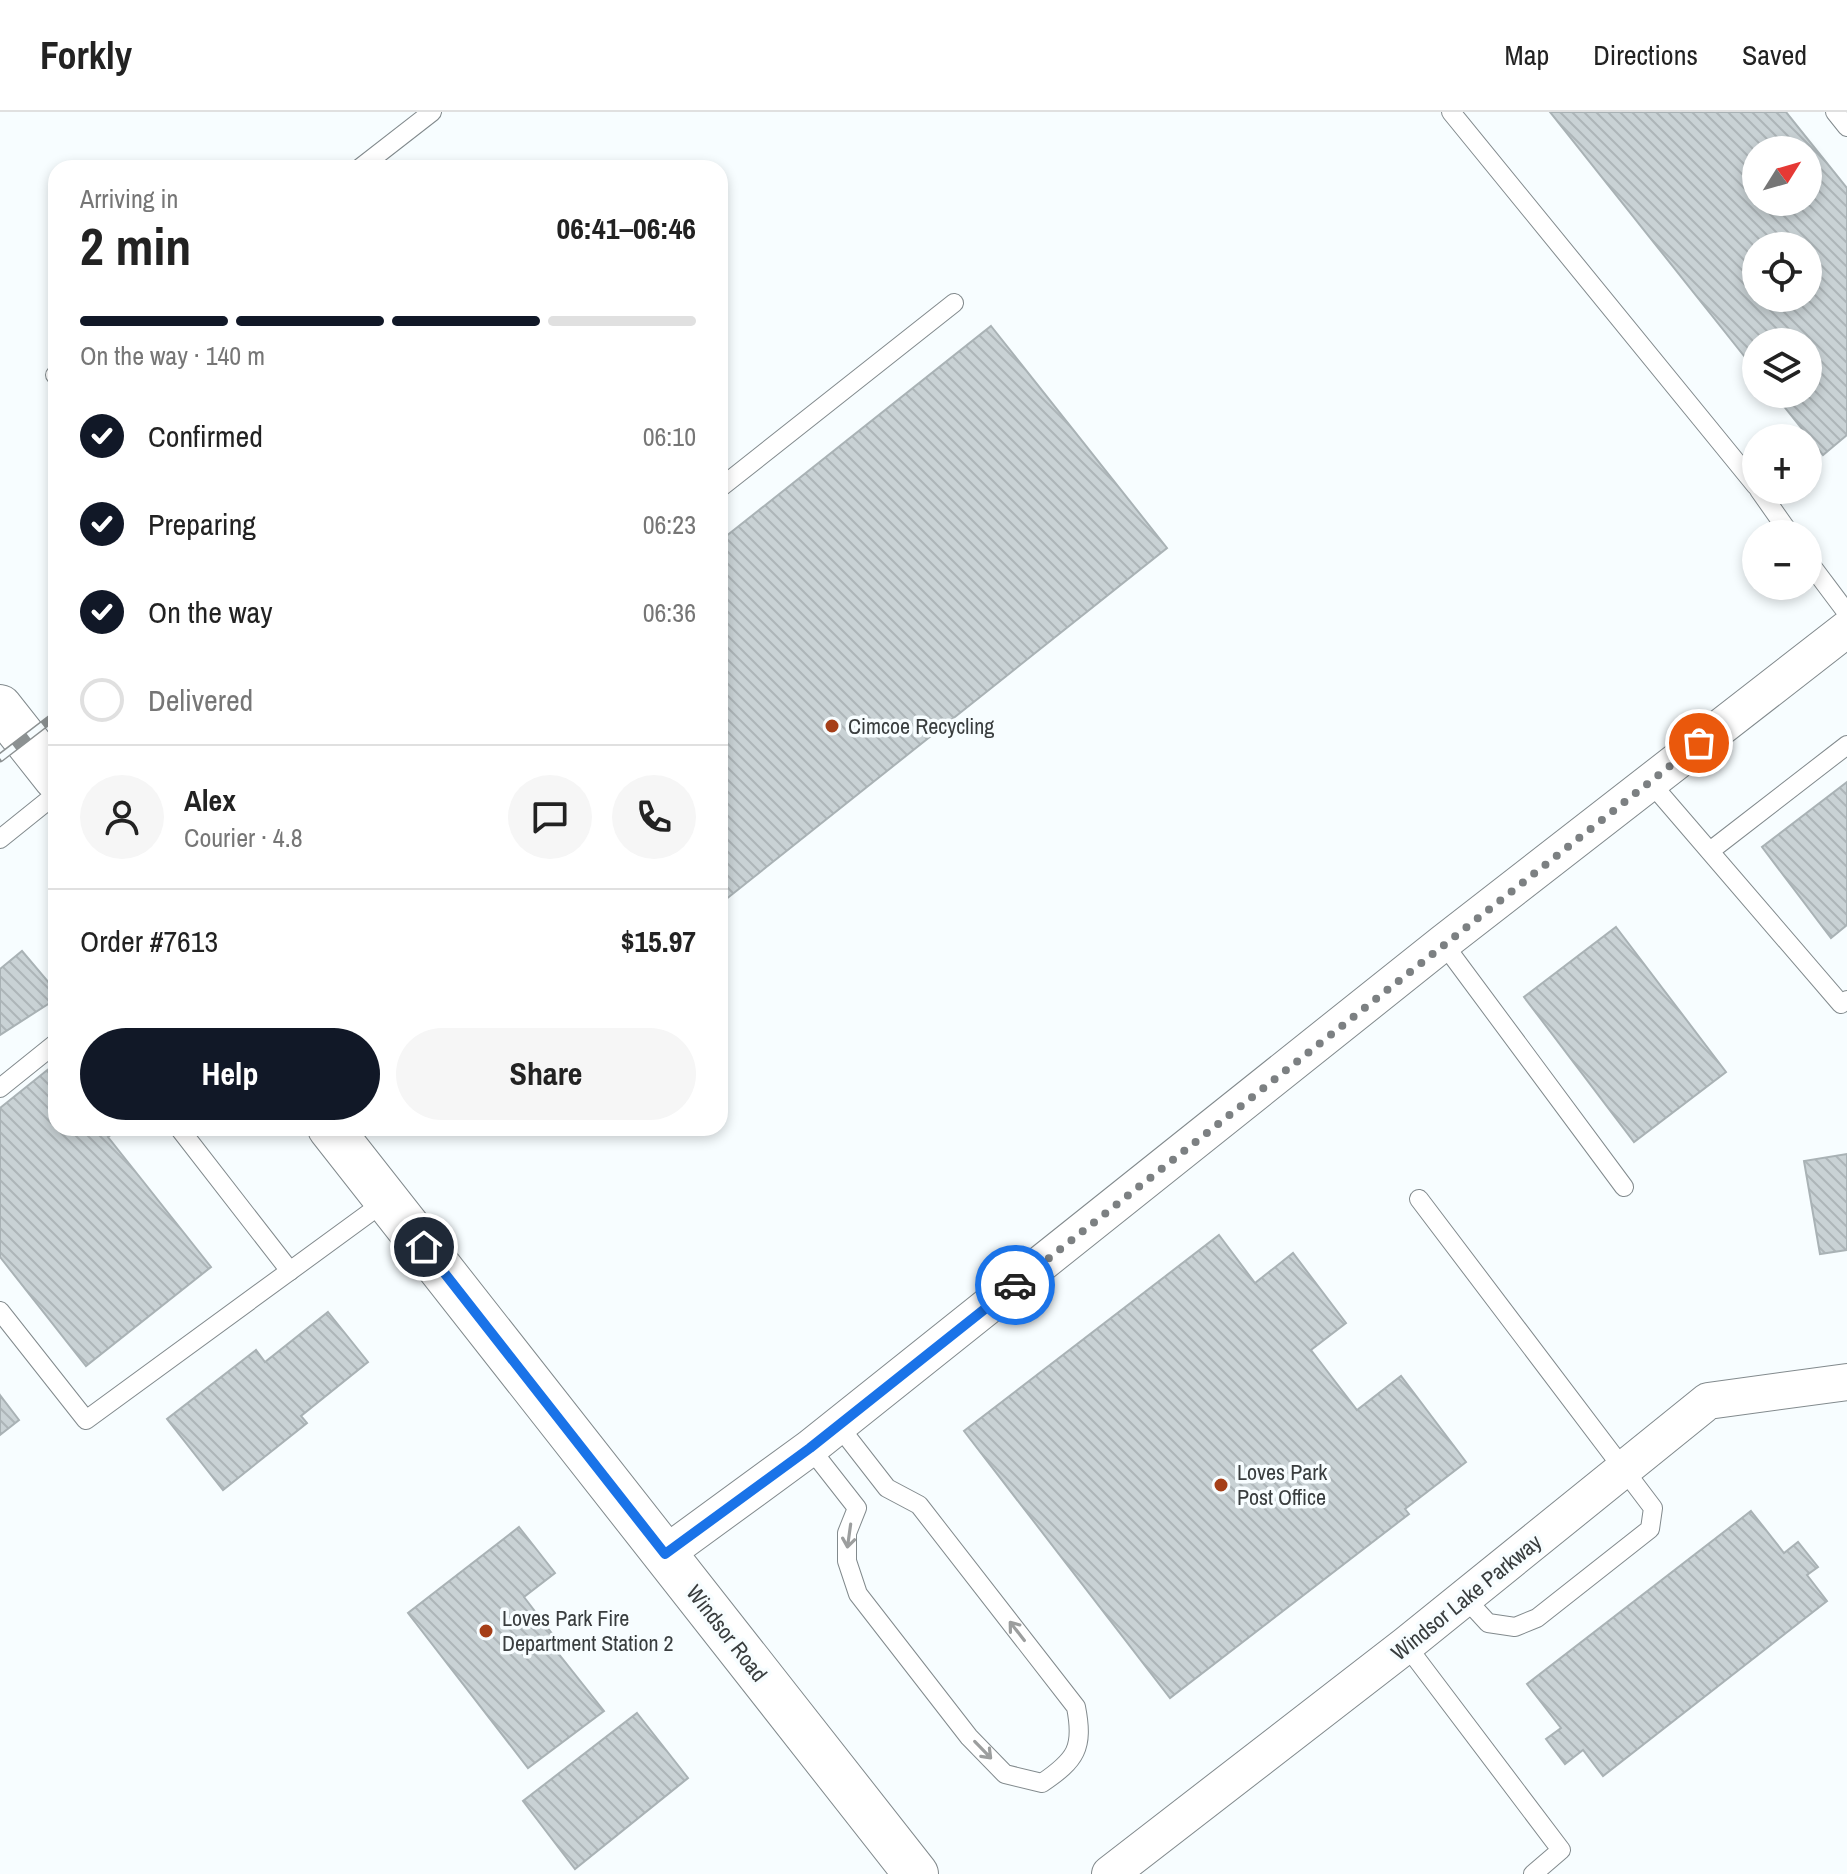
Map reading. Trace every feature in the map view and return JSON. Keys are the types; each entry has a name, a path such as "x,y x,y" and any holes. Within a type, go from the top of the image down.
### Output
{"street":[{"path":"665,1554 810,1448 1443,943 1847,629"},
{"path":"0,707 48,768"},
{"name":"Windsor Road","path":"336,1136 916,1874"},
{"name":"Windsor Lake Parkway","path":"1110,1874 1406,1645 1708,1401 1847,1382"}],"lane":[{"path":"370,160 432,112"},
{"path":"1451,112 1742,468"},
{"path":"1835,112 1847,127"},
{"path":"728,482 954,303"},
{"path":"1822,580 1847,613"},
{"path":"1710,851 1847,745"},
{"path":"1650,782 1841,1004 1847,1000"},
{"path":"0,839 48,800"},
{"path":"1443,943 1624,1187"},
{"path":"0,1088 48,1049"},
{"path":"185,1136 290,1271"},
{"path":"1419,1199 1653,1508 1650,1529 1537,1618 1515,1627 1488,1623 1465,1598"},
{"path":"0,1311 86,1420 387,1200"},
{"path":"810,1448 857,1508 847,1533 847,1561 858,1594 969,1737 1005,1774 1042,1783 1068,1765 1082,1737 1076,1707 919,1505 887,1488 838,1425"},
{"path":"1406,1645 1561,1850 1533,1874"}],"building":[{"path":"1550,112 1786,112 1805,136 1742,136 1742,216 1822,216 1822,157 1847,188 1847,435 1823,455 1822,424 1798,424 1785,408 1822,408 1822,328 1742,328 1742,353"},
{"name":"Cimcoe Recycling","path":"991,326 1167,548 728,898 728,535"},
{"path":"1847,782 1847,925 1831,938 1762,847"},
{"path":"1616,927 1726,1072 1634,1142 1524,997"},
{"path":"22,951 48,982 48,1004 0,1035 0,969"},
{"path":"48,1069 48,1136 109,1136 211,1267 86,1366 0,1257 0,1108"},
{"path":"1847,1154 1847,1250 1820,1254 1804,1161"},
{"name":"Loves Park Post Office","path":"1219,1235 1255,1283 1293,1253 1346,1323 1311,1350 1357,1410 1401,1376 1466,1462 1405,1509 1409,1514 1170,1698 964,1431"},
{"path":"328,1312 368,1362 301,1416 307,1423 223,1490 167,1419 256,1350 265,1362"},
{"path":"0,1395 19,1420 0,1435"},
{"path":"1751,1511 1784,1553 1798,1542 1818,1567 1807,1575 1827,1601 1603,1776 1583,1750 1565,1764 1546,1739 1561,1728 1527,1684"},
{"name":"Loves Park Fire Department Station 2","path":"519,1527 555,1573 524,1597 563,1648 558,1653 604,1711 528,1768 408,1613"},
{"path":"637,1713 688,1778 575,1869 523,1801"}],"railway":[{"path":"0,758 48,721"}],"way so far":[{"path":"1015,1285 1699,743"}],"place":[{"name":"Cimcoe Recycling","path":"832,726"},
{"name":"Loves Park Post Office","path":"1221,1485"},
{"name":"Loves Park Fire Department Station 2","path":"486,1631"}],"route":[{"path":"424,1247 665,1554 810,1448 1015,1285"}]}
